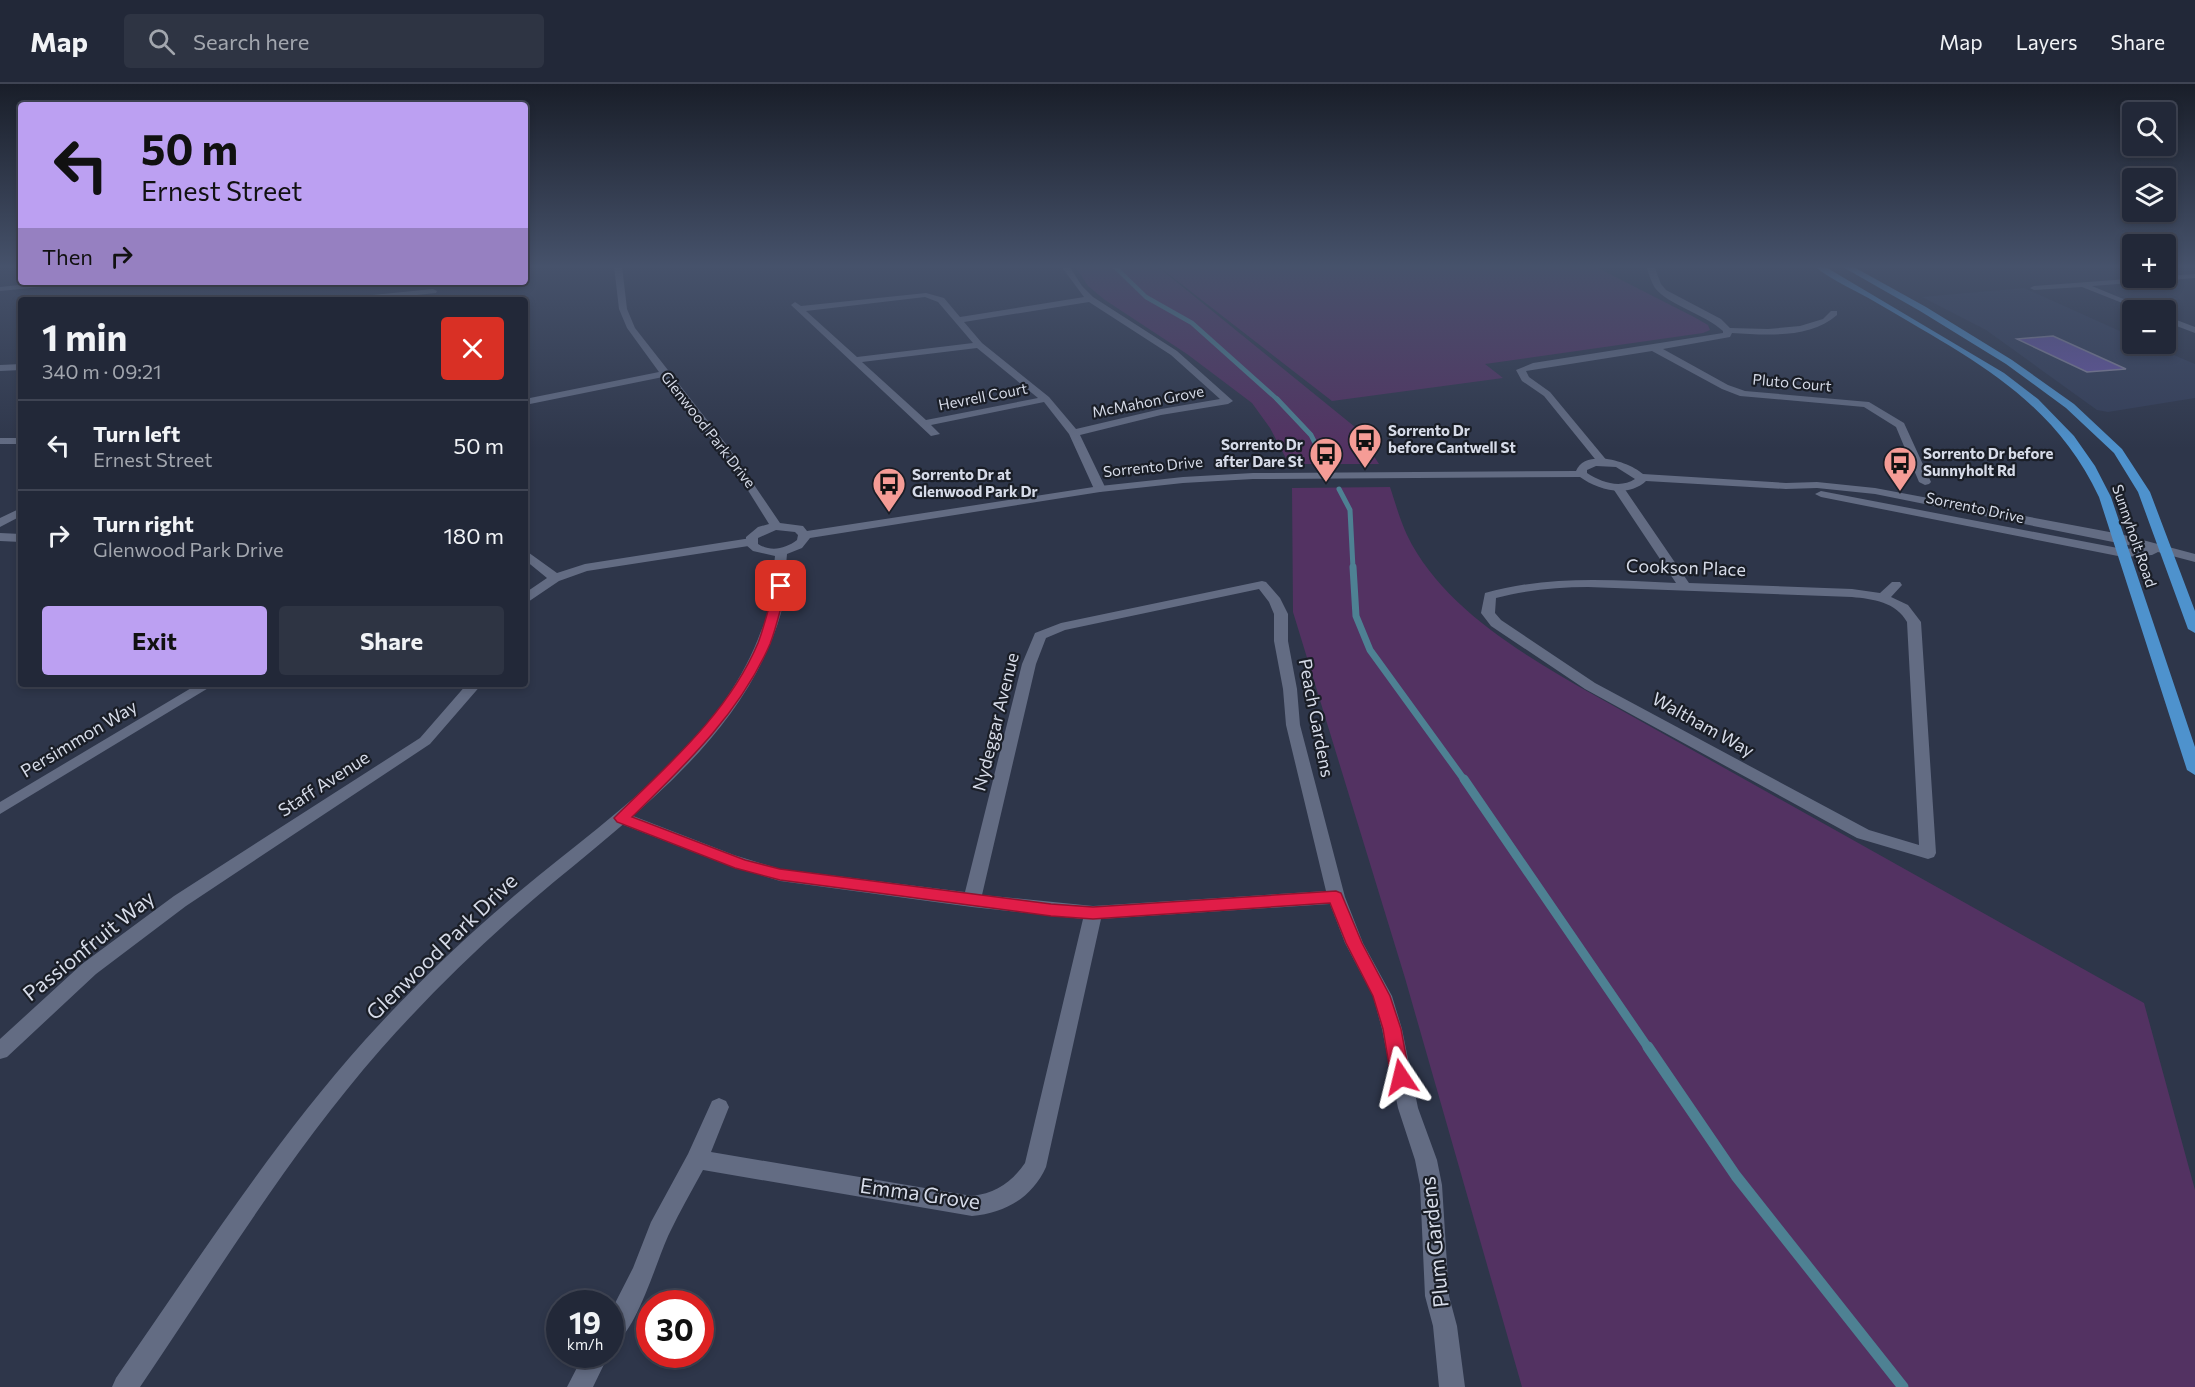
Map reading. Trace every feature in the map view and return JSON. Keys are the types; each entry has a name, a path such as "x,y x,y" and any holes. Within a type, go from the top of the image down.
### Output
{"main road":[{"name":"Sunnyholt Road","path":"1921,327 1969,355 2017,387 2040,406 2070,437 2093,471 2120,538 2195,770"},
{"name":"Sunnyholt Road","path":"1952,327 2009,362 2089,423 2118,451 2133,472 2147,499 2195,629"}],"street":[{"name":"Glenwood Park Drive","path":"630,327 664,374 737,466 764,504 776,526"},
{"path":"819,327 936,434"},
{"path":"964,327 979,345 1046,399 1074,433 1100,489"},
{"name":"McMahon Grove","path":"1074,433 1161,412 1228,401 1174,353 1133,327"},
{"path":"1724,327 1728,330 1765,332 1805,327"},
{"path":"1603,462 1547,394 1525,379 1521,370 1533,366 1717,339 1727,334 1728,330"},
{"path":"856,360 979,345"},
{"name":"Pluto Court","path":"1654,348 1725,387 1743,394 1866,404 1900,425 1926,482"},
{"path":"0,368 18,367"},
{"path":"528,401 664,374"},
{"name":"Hevrell Court","path":"925,423 1046,399"},
{"path":"0,441 18,441"},
{"path":"1603,462 1627,467 1641,480 1635,484 1618,487 1596,483 1582,474 1581,469 1586,464 1603,462"},
{"name":"Sorrento Drive","path":"804,534 1100,489 1221,477 1582,474"},
{"name":"Sorrento Drive","path":"1640,477 1786,486 1817,485 1875,491 2120,538 2195,558"},
{"name":"Sorrento Drive","path":"1786,486 2123,553 2165,550"},
{"path":"1618,487 1685,586"},
{"path":"0,523 18,513"},
{"path":"528,597 536,589 555,578 585,568 751,542 756,534 776,526 794,527 804,534 800,544 781,552 758,550 751,542"},
{"path":"0,537 18,538"},
{"name":"Glenwood Park Drive","path":"125,1387 272,1169 335,1088 418,996 488,928 622,818 653,790 707,733 736,694 764,643 781,586 781,552"},
{"path":"528,556 555,578"},
{"name":"Cookson Place","path":"1490,596 1522,587 1559,583 1685,586 1852,593 1882,598 1908,611 1914,622 1928,853"},
{"name":"Peach Gardens","path":"1262,585 1275,601 1281,614 1281,641 1290,689 1293,725 1336,897"},
{"name":"Nydeggar Avenue","path":"972,901 1029,664 1040,636 1061,627 1262,585"},
{"path":"1882,598 1896,585"},
{"name":"Waltham Way","path":"1490,596 1488,613 1496,623 1590,686 1863,834 1928,853"},
{"name":"Persimmon Way","path":"0,809 203,687"},
{"name":"Staff Avenue","path":"180,901 425,741 472,687"},
{"path":"622,818 771,873 972,901 1093,913 1336,897"},
{"name":"Plum Gardens","path":"1336,897 1354,943 1382,996 1392,1029 1408,1108 1426,1160 1431,1185 1437,1296 1445,1326 1452,1387"},
{"name":"Passionfruit Way","path":"0,1051 89,969 180,901"},
{"name":"Emma Grove","path":"697,1159 972,1206 984,1206 1012,1195 1022,1187 1035,1167 1093,913"},
{"path":"624,1312 643,1273 659,1230 697,1159 719,1107"},
{"path":"580,1387 590,1368"}],"shaded area":[{"path":"1146,327 1232,327 1355,427 1379,464 1289,464 1270,428 1252,403 1187,354"},
{"path":"1236,327 1709,327 1710,330 1703,333 1485,364 1503,378 1332,401"},
{"path":"1980,327 2110,327 2122,332 2122,354 2172,354 2195,364 2195,398 2108,412 2097,410"},
{"path":"1390,487 1404,529 1422,561 1464,608 1515,647 1594,695 2144,1003 2195,1190 2195,1387 1522,1387 1405,978 1293,612 1292,488"}],"building":[{"path":"2053,336 2126,369 2087,372 2017,339"}],"waterway":[{"path":"1196,327 1278,400"},
{"path":"1278,400 1311,435 1324,461"},
{"path":"1339,489 1350,510 1353,568"},
{"path":"1353,567 1356,616 1370,650 1465,781"},
{"path":"1464,779 1649,1049"},
{"path":"1648,1047 1736,1176 1903,1387"}],"place":[{"name":"Sorrento Dr before Cantwell St","path":"1365,469"},
{"name":"Sorrento Dr after Dare St","path":"1326,483"},
{"name":"Sorrento Dr before Sunnyholt Rd","path":"1900,492"},
{"name":"Sorrento Dr at Glenwood Park Dr","path":"889,513"}],"route":[{"path":"781,586 764,643 750,671 723,713 653,790 622,818 741,864 780,875 1051,910 1093,913 1197,908 1336,897 1354,943 1382,996 1392,1029 1401,1077"}]}
